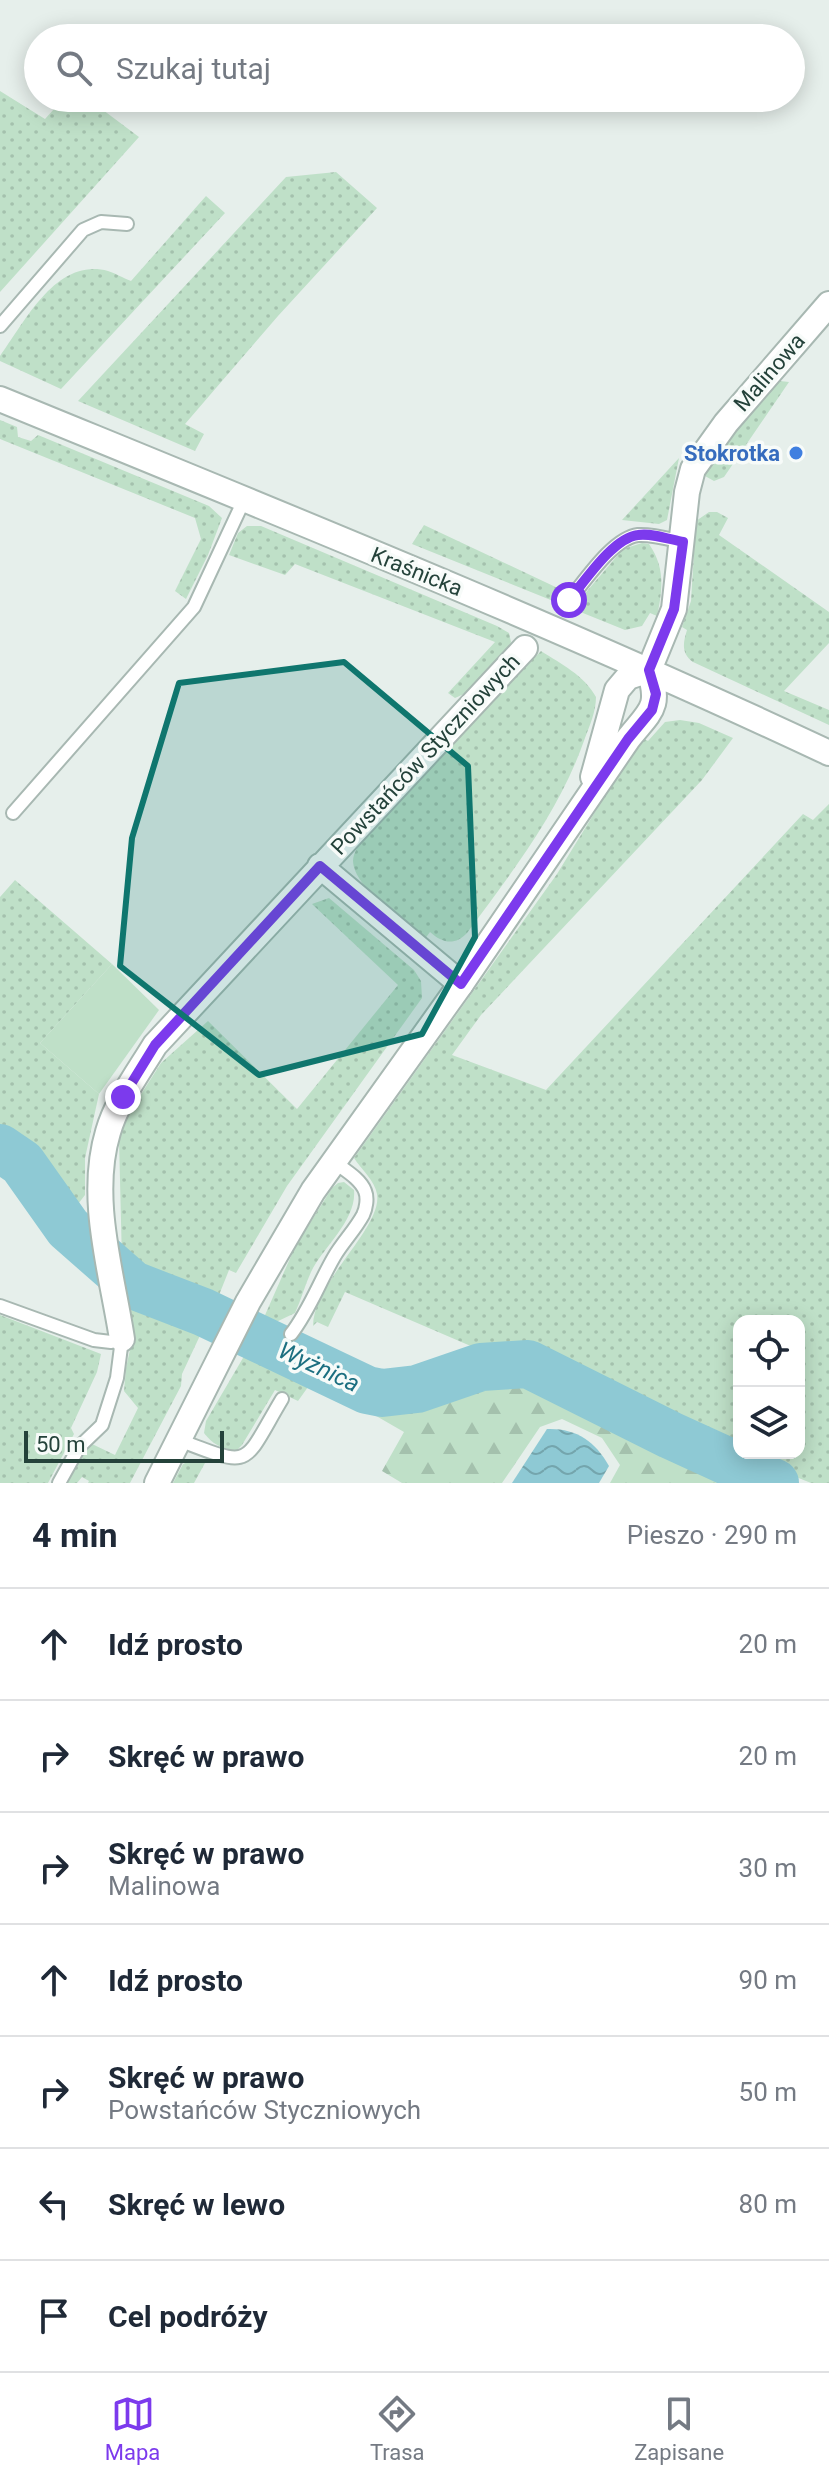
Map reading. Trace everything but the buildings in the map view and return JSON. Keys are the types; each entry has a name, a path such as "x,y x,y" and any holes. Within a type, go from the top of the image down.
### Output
{"street":[{"name":"Malinowa","path":"649,670 674,609 690,479 703,451 829,304"},
{"name":"Kraśnicka","path":"0,399 649,670 829,753"},
{"name":"Powstańców Styczniowych","path":"461,984 320,866 525,648"},
{"path":"157,1483 248,1302 293,1221 461,984 628,739 652,710 656,694 649,670 628,677 617,690 585,801"},
{"path":"122,1339 103,1221 99,1174 108,1131 123,1097 155,1045 320,866"}],"lane":[{"path":"0,326 83,230 101,222 127,224"},
{"path":"13,813 194,607 244,500"},
{"path":"569,600 622,541 635,535 647,535 683,542"},
{"path":"291,1334 306,1315 322,1277 362,1217 366,1205 366,1192 357,1179 333,1161"},
{"path":"0,1306 83,1337 111,1342 122,1339 117,1378 102,1425 79,1447 59,1483"},
{"path":"179,1440 227,1459 241,1459 250,1453 282,1399"}],"highlighted area":[{"path":"344,662 468,766 475,937 422,1034 259,1075 120,966 132,838 179,683"}],"green space":[{"path":"0,91 24,106 24,112 34,112 45,119 51,112 106,112 139,137 0,292"},
{"path":"336,172 377,208 185,424 204,434 195,451 78,401 286,177"},
{"path":"206,196 225,213 61,389 0,361 0,356 31,310 58,283 89,269 108,271 131,281"},
{"path":"789,382 724,477 714,481 705,476 704,472 769,384"},
{"path":"0,420 17,427 18,437 31,441 38,435 209,506 222,518 186,599 175,591 201,539 195,518 0,439"},
{"path":"679,458 667,520 659,524 622,520"},
{"path":"709,512 717,512 728,518 719,535 829,612 829,643 784,691 829,710 829,725 693,662 686,655 684,643 687,630 682,627 691,601 696,521"},
{"path":"424,525 564,591 561,597 576,604 623,549 649,544 658,561 661,578 657,616 650,613 642,626 625,630 412,544"},
{"path":"247,526 261,526 497,626 509,633 511,642 487,674 455,698 448,693 495,642 295,564 285,575 229,555 238,533"},
{"path":"541,651 579,676 596,697 575,765 534,840 467,933 458,940 448,942 430,932 424,940 382,904 362,882 353,861 355,852 363,838"},
{"path":"680,720 699,723 733,738 702,780 481,1015 452,1055 546,1090 803,814 813,820 829,804 829,1483 811,1483 751,1459 805,1459 805,1315 733,1315 733,1452 345,1292 328,1327 317,1322 313,1326 324,1291 370,1222 376,1207 376,1189 354,1158 557,874 641,737 648,741 665,722"},
{"path":"15,880 112,964 40,1043 99,1094 85,1158 85,1195 68,1217 27,1157 0,1139 0,897"},
{"path":"329,898 414,970 421,981 422,998 287,1186 236,1273 229,1270 213,1310 141,1279 122,1262 119,1139 129,1113 161,1063 208,1021 297,1109 398,985 312,904"},
{"path":"112,964 159,1010 99,1094 40,1043"},
{"path":"344,1182 354,1190 350,1212 311,1272 295,1313 274,1323 262,1322 295,1247 332,1188"},
{"path":"124,1289 139,1304 204,1327 182,1374 181,1386 130,1483 88,1483 82,1477 77,1483 66,1483 92,1444 115,1455 138,1408 124,1391 131,1345"},
{"path":"0,1315 101,1354 97,1372 71,1428 74,1434 48,1483 0,1483"},
{"path":"250,1346 313,1380 298,1401 275,1390 236,1451 218,1445 204,1433 206,1421"},
{"path":"491,1376 527,1377 629,1433 735,1483 610,1483 620,1465 602,1438 562,1419 540,1427 502,1483 402,1483 382,1471 404,1432 338,1394 372,1403 417,1400"},
{"path":"192,1460 205,1463 194,1483 173,1483 183,1464"}],"water":[{"path":"547,1429 567,1431 591,1443 609,1466 599,1483 512,1483"}],"waterway":[{"name":"Wyżnica","path":"0,1148 22,1163 68,1228 133,1285 203,1312 367,1390 382,1393 417,1389 481,1367 528,1364 775,1483"}],"place":[{"name":"Stokrotka","path":"796,453"}],"route":[{"path":"123,1097 155,1045 320,866 461,984 628,739 652,710 656,694 649,670 674,609 683,542 647,535 635,535 622,541 569,600"}]}
